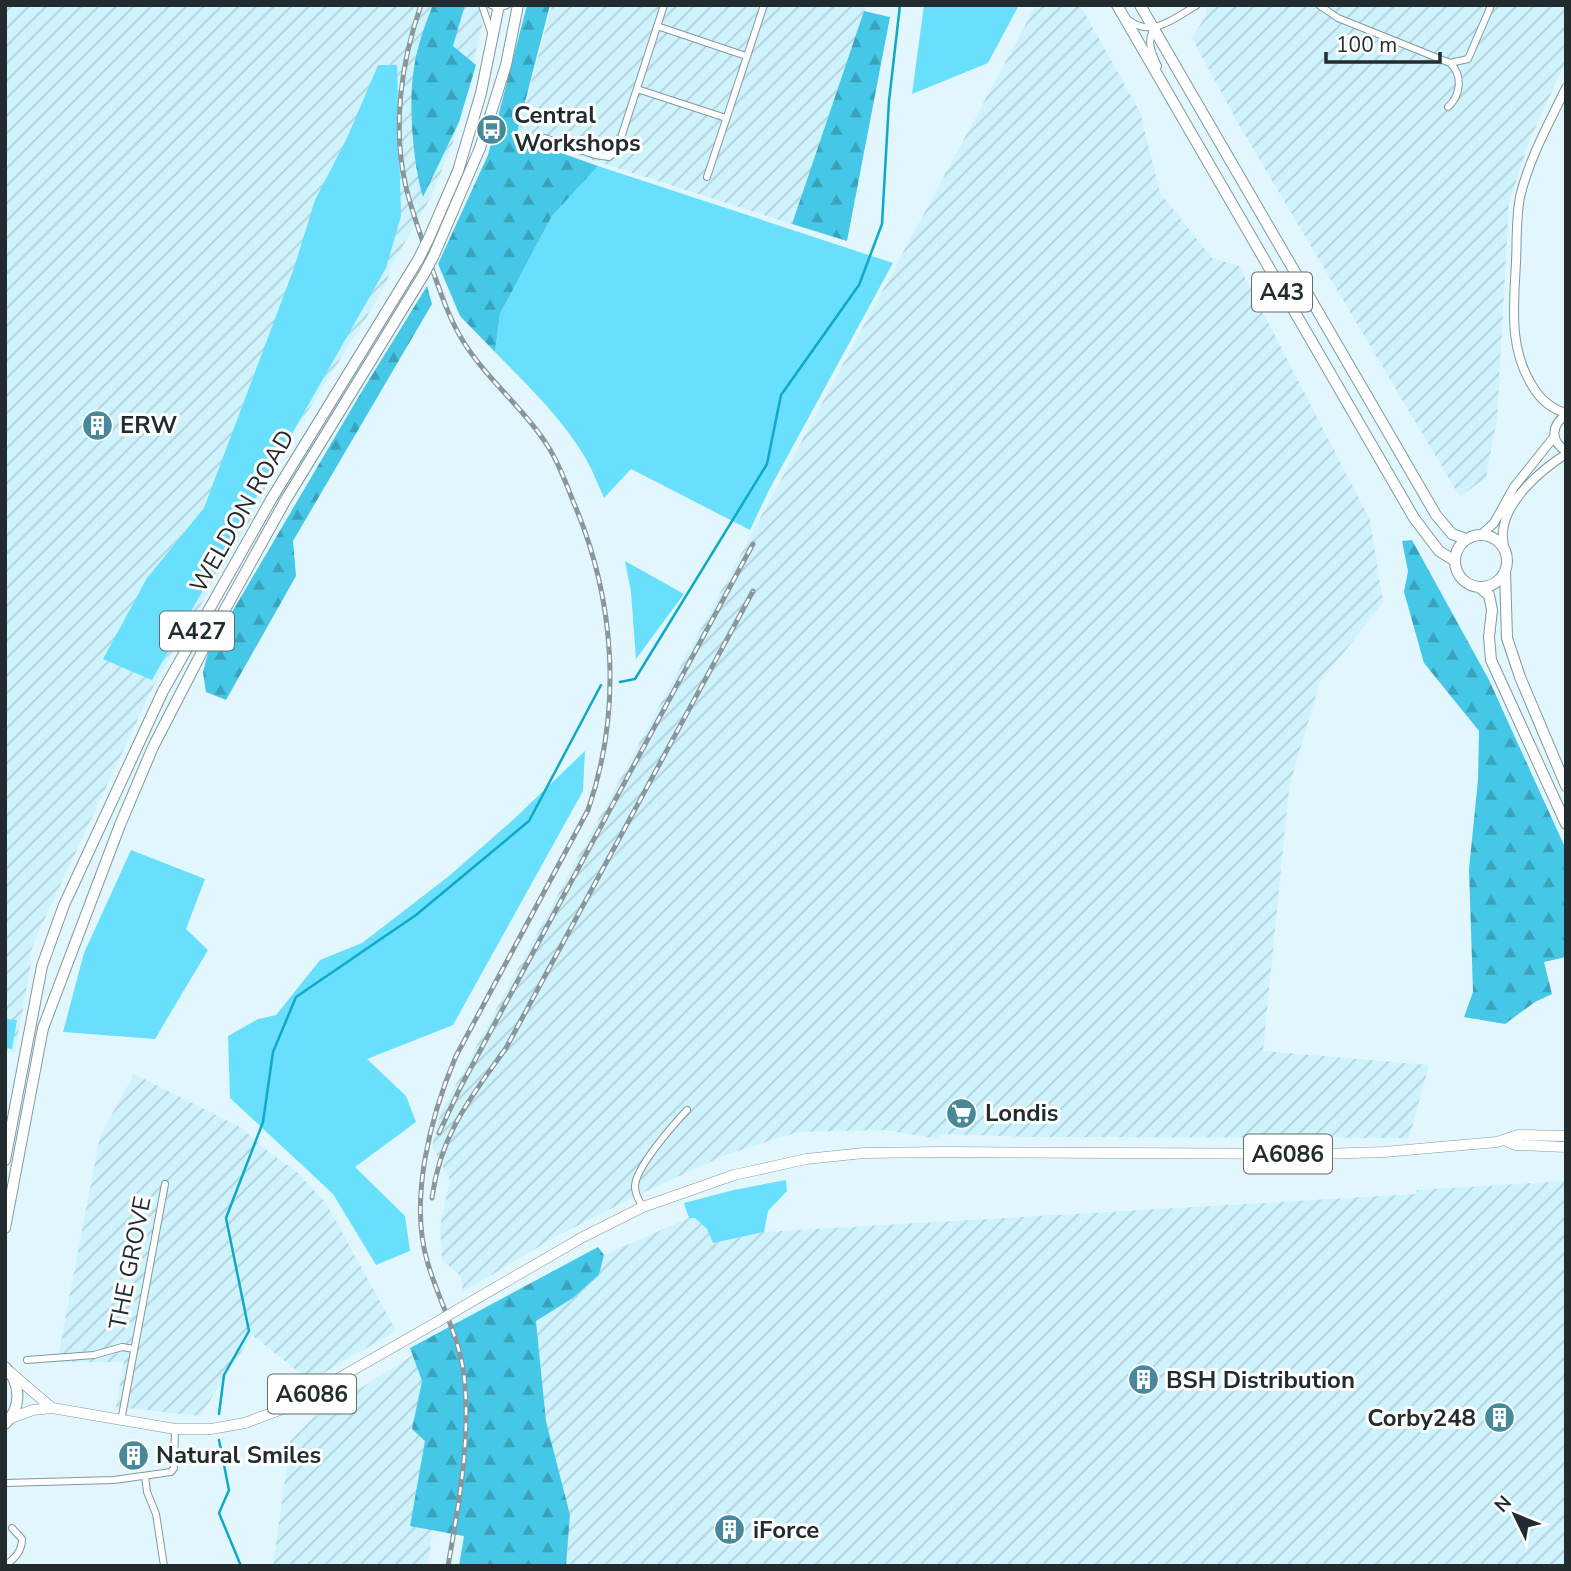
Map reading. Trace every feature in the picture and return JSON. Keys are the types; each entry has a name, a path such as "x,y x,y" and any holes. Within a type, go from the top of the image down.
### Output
{"highway":[{"name":"WELDON ROAD","path":"5,1228 43,1028 120,825 177,699 285,501 434,256 480,148 506,65 518,5"},
{"name":"A43","path":"1140,5 1436,514 1452,534 1466,539"},
{"name":"A427","path":"492,38 499,6"},
{"name":"A43","path":"1119,9 1414,518 1439,551 1455,561 1457,571 1464,580 1489,595 1492,610 1489,637 1491,660 1566,824"},
{"name":"WELDON ROAD","path":"5,1160 46,950 64,905 163,691 272,498 428,240 458,171 481,93 492,38"},
{"path":"1455,561 1457,551 1466,539 1481,534 1492,537 1504,548 1507,559 1507,638 1520,677 1566,786"},
{"path":"1479,587 1495,583 1505,570"},
{"path":"8,1369 18,1390 15,1409 8,1421"}],"main road":[{"name":"A6086","path":"8,1421 33,1410 52,1408 175,1429 228,1427 273,1414 583,1237 643,1208 734,1175 806,1159 864,1153 1321,1154 1409,1150 1506,1140 1518,1135 1566,1136"},
{"path":"1506,1140 1515,1145 1566,1147"},
{"path":"8,1369 52,1408"}],"street":[{"path":"482,5 489,20 492,38"},
{"path":"545,138 596,155 609,157 617,150 664,5"},
{"path":"707,177 764,5"},
{"path":"1170,98 1150,47 1149,37 1154,29 1197,5"},
{"path":"1319,5 1338,18 1450,63 1456,69 1460,86 1454,102 1448,107"},
{"path":"1450,63 1468,59 1490,8"},
{"path":"1119,9 1132,24 1154,29"},
{"path":"657,26 746,56"},
{"path":"1481,534 1494,523 1514,487 1554,437 1556,424 1548,406 1529,381 1519,359 1514,340 1513,309 1520,198 1539,142 1566,88"},
{"path":"637,89 726,118"},
{"path":"1548,406 1566,414 1556,424"},
{"path":"1504,548 1503,531 1522,492 1545,467 1566,452 1554,437"},
{"path":"643,1208 635,1194 636,1176 687,1110"},
{"name":"THE GROVE","path":"121,1421 164,1184"},
{"name":"THE GROVE","path":"27,1360 94,1355 122,1347 134,1349"},
{"path":"5,1483 114,1480 171,1472 174,1468 175,1429"},
{"path":"145,1476 147,1492 155,1509 164,1566"},
{"path":"5,1565 18,1554 22,1546 22,1539 12,1528"}],"shaded area":[{"path":"5,5 487,5 455,137 432,195 389,270 388,280 295,431 269,478 260,503 151,691 29,955 31,962 15,1052 5,1051"},
{"path":"552,5 866,5 792,224 517,136"},
{"path":"924,5 1019,5 988,63 912,94"},
{"path":"1036,5 1080,5 1140,112 1160,193 1212,258 1239,266 1370,520 1383,603 1320,682 1289,787 1263,1051 1429,1065 1409,1138 1031,1137 939,1134 939,1139 884,1130 798,1132 725,1155 640,1194 557,1236 463,1292 461,1276 442,1260 440,1227 450,1180 432,1146 440,1114"},
{"path":"1203,5 1566,5 1566,61 1529,141 1509,203 1497,418 1486,477 1460,497 1239,125 1192,38 1207,14"},
{"path":"378,65 397,65 401,216 386,268 152,680 103,659 147,578 204,508 294,268 315,200 347,138"},
{"path":"598,166 893,263 769,490 750,530 631,469 604,498 577,444 544,402 495,352 500,314 552,216"},
{"path":"625,561 684,594 636,659 631,592"},
{"path":"585,751 583,791 453,1025 367,1059 406,1096 416,1122 355,1167 405,1216 410,1251 376,1265 333,1194 230,1098 228,1036 258,1019 276,1015 320,960 362,943 449,876"},
{"path":"131,850 205,879 186,929 208,950 155,1039 63,1032 84,953"},
{"path":"5,1019 17,1020 12,1049 5,1048"},
{"path":"134,1074 240,1127 298,1173 326,1203 396,1331 310,1381 252,1335 200,1416 116,1407 124,1362 57,1362 100,1136"},
{"path":"786,1180 787,1191 768,1211 764,1232 713,1243 707,1229 695,1218 689,1218 684,1203 734,1190"},
{"path":"1566,1181 1566,1566 566,1566 570,1515 546,1421 536,1320 573,1298 599,1276 604,1255 689,1218 695,1218 707,1229 713,1243 764,1232 1416,1194 1417,1190"},
{"path":"435,1341 436,1501 428,1566 273,1566 290,1441 313,1418"}],"green space":[{"path":"433,5 465,5 453,46 476,65 459,122 423,197 417,168 411,98 415,60"},
{"path":"527,5 550,5 516,137 598,166 552,216 500,314 495,352 460,316 438,264 488,155"},
{"path":"864,11 890,17 847,241 792,224"},
{"path":"427,286 432,304 293,541 296,576 226,700 206,692 203,672 208,653"},
{"path":"1412,540 1489,680 1564,845 1566,957 1544,962 1552,994 1535,1002 1505,1024 1464,1017 1473,992 1469,869 1478,780 1479,731 1424,663 1404,592 1408,571 1402,541"},
{"path":"598,1247 604,1255 599,1275 573,1298 536,1321 546,1421 570,1515 566,1566 459,1566 464,1536 410,1526 425,1441 412,1429 422,1381 410,1348"}],"waterway":[{"path":"620,682 635,679 767,464 781,395 859,285 882,224 889,101 900,5"},
{"path":"219,1414 224,1375 249,1331 226,1218 263,1122 273,1052 296,997 416,915 529,821 601,685"},
{"path":"219,1440 229,1490 219,1513 241,1566"}],"railway":[{"path":"421,5 408,49 399,119 402,165 411,206 441,293 458,332 483,369 529,420 553,454 562,474 587,538 598,576 605,615 610,693 599,772 588,810 456,1056 438,1104 425,1158 421,1186 422,1239 432,1278 458,1346 466,1399 463,1470 448,1566"},
{"path":"439,1133 460,1088 753,544"},
{"path":"432,1198 442,1155 459,1118 506,1048 753,591"}],"place":[{"name":"Central Workshops","path":"491,129"},
{"name":"ERW","path":"97,425"},
{"name":"Londis","path":"962,1113"},
{"name":"BSH Distribution","path":"1143,1380"},
{"name":"Corby248","path":"1499,1418"},
{"name":"Natural Smiles","path":"133,1455"},
{"name":"iForce","path":"730,1530"}]}
